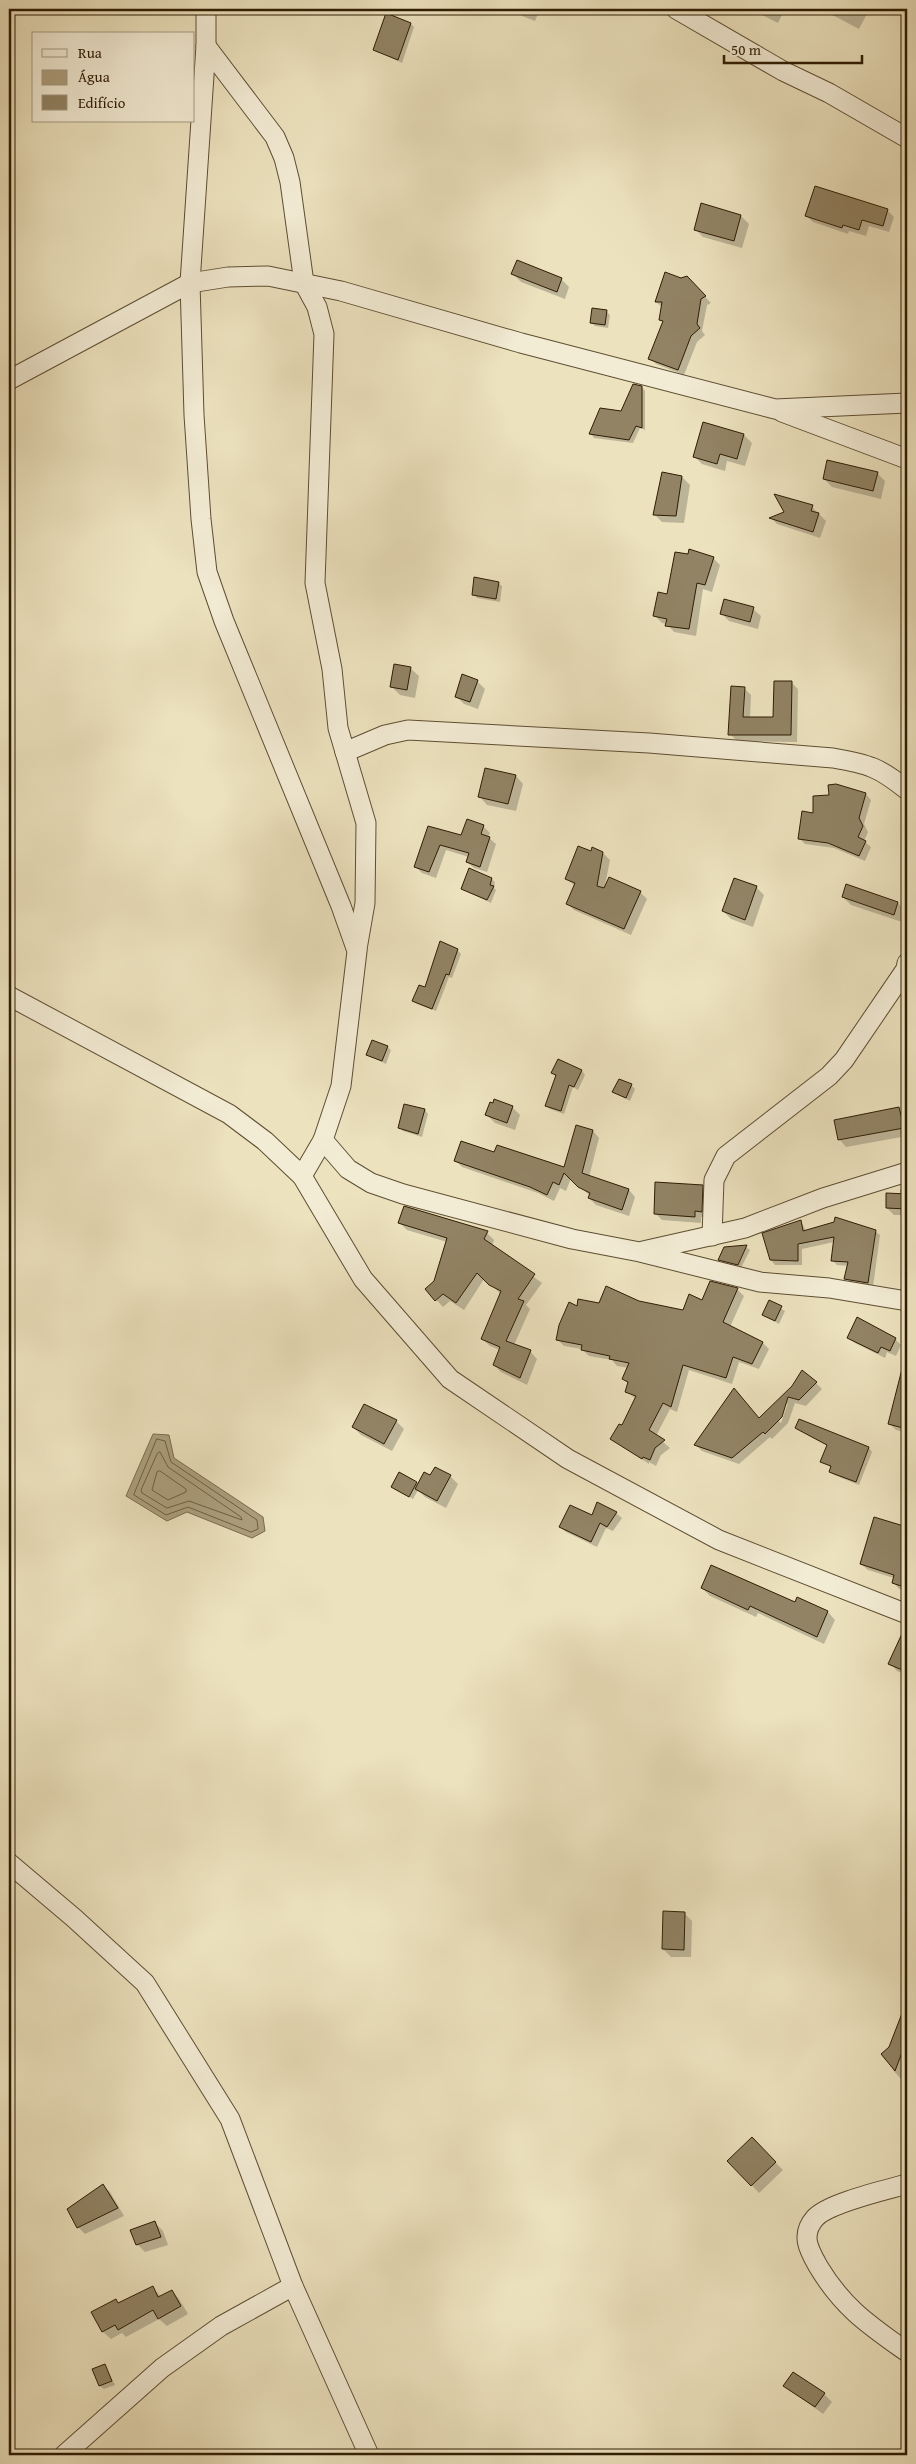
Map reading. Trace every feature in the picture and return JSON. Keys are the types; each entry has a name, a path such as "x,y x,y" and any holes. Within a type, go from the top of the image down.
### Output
{"street":[{"path":"206,9 206,46 190,283 195,424 201,519 207,572 224,621 341,906 357,951"},
{"path":"676,9 782,71 829,93 907,138"},
{"path":"206,46 275,137 284,158 290,182 304,283 317,307 324,334 315,583 332,669 338,728 366,822 365,903 357,951 341,1086 323,1140 302,1176"},
{"path":"9,380 190,283 228,277 268,276 370,299 521,343 775,409 907,459"},
{"path":"775,409 907,403"},
{"path":"345,752 385,735 408,730 649,743 861,762 886,772 907,790"},
{"path":"712,1236 714,1180 726,1156 829,1076 844,1060 907,968"},
{"path":"9,996 229,1114 265,1142 302,1176 363,1279 450,1379 568,1459 719,1540 907,1614"},
{"path":"323,1140 348,1169 371,1183 403,1194 572,1239 640,1252 760,1282 829,1288 907,1301"},
{"path":"640,1252 745,1228 823,1198 907,1172"},
{"path":"9,1864 74,1918 145,1983 230,2119 293,2286 369,2455"},
{"path":"907,2184 831,2207 815,2218 808,2232 807,2246 830,2286 843,2302 907,2352"},
{"path":"64,2455 162,2368 221,2326 293,2286"}],"water":[{"path":"153,1434 169,1435 174,1458 263,1517 265,1531 252,1538 187,1512 167,1521 126,1496"}],"building":[{"path":"386,13 411,23 398,60 373,50"},
{"path":"815,186 888,209 883,226 862,220 859,230 843,225 842,228 805,216"},
{"path":"701,203 741,215 734,241 694,230"},
{"path":"517,260 562,278 557,292 511,274"},
{"path":"665,272 681,278 687,276 706,296 701,299 697,324 700,328 691,336 678,370 648,359 663,321 659,320 662,302 655,302"},
{"path":"592,308 607,310 605,325 590,323"},
{"path":"633,384 642,386 642,428 636,426 629,440 589,434 600,408 621,411"},
{"path":"703,422 744,434 737,459 720,454 717,464 693,457"},
{"path":"827,460 878,472 873,491 823,479"},
{"path":"662,472 682,476 676,516 653,515"},
{"path":"774,494 813,505 811,511 819,513 813,532 769,518 784,512"},
{"path":"689,549 714,557 705,585 697,583 689,629 665,626 667,619 653,616 658,592 667,594 675,552 688,554"},
{"path":"474,577 499,582 496,599 472,595"},
{"path":"724,599 754,607 750,622 720,614"},
{"path":"394,664 411,667 407,690 390,687"},
{"path":"462,674 478,680 470,702 455,697"},
{"path":"774,681 792,681 791,735 728,735 731,686 745,687 743,717 773,717"},
{"path":"485,768 516,775 508,804 478,797"},
{"path":"836,784 866,793 859,818 863,826 858,837 866,841 859,856 828,843 798,839 802,811 813,813 813,796 829,795 828,785"},
{"path":"467,819 484,825 481,834 490,837 480,867 466,862 469,853 440,845 429,872 414,867 428,826 461,835"},
{"path":"578,846 591,851 592,847 603,852 597,886 604,888 609,877 641,891 624,929 566,904 575,883 565,879"},
{"path":"469,868 492,878 490,885 494,886 487,900 461,889"},
{"path":"734,878 757,886 745,920 722,911"},
{"path":"846,884 898,902 894,915 842,897"},
{"path":"440,941 458,949 449,975 446,974 432,1009 412,1001 419,985 425,987"},
{"path":"372,1040 388,1046 382,1061 366,1055"},
{"path":"558,1059 582,1070 574,1087 569,1085 561,1111 545,1106 556,1075 551,1073"},
{"path":"619,1079 632,1084 626,1098 612,1092"},
{"path":"494,1099 513,1106 507,1123 485,1115 490,1102 493,1103"},
{"path":"404,1104 425,1109 418,1134 398,1128"},
{"path":"899,1107 904,1128 838,1140 834,1120"},
{"path":"576,1125 593,1130 582,1173 629,1189 622,1210 588,1198 590,1193 578,1187 564,1173 559,1185 553,1182 547,1195 530,1187 454,1161 461,1141 494,1152 497,1145 564,1167"},
{"path":"655,1182 703,1185 702,1212 695,1211 695,1217 654,1214"},
{"path":"886,1193 907,1194 907,1209 886,1208"},
{"path":"404,1206 488,1231 484,1239 535,1274 518,1299 524,1301 506,1341 531,1350 520,1378 493,1365 500,1347 481,1339 501,1291 489,1285 477,1273 456,1303 443,1294 435,1301 425,1289 434,1281 447,1238 398,1223"},
{"path":"835,1217 876,1230 868,1283 844,1279 848,1262 831,1261 834,1237 798,1244 798,1261 770,1260 762,1233 801,1220 803,1231 834,1222"},
{"path":"747,1245 738,1265 718,1260 724,1247"},
{"path":"710,1281 738,1288 723,1322 763,1342 752,1364 733,1357 726,1378 683,1365 671,1407 663,1403 649,1430 665,1440 655,1448 650,1460 643,1457 642,1459 610,1439 619,1424 622,1425 636,1396 625,1392 628,1382 622,1379 629,1363 609,1359 610,1356 581,1350 582,1345 556,1340 559,1325 569,1302 577,1306 578,1299 599,1303 606,1286 639,1301 683,1310 689,1294 702,1300"},
{"path":"769,1300 782,1306 775,1321 762,1315"},
{"path":"857,1317 896,1338 890,1351 881,1347 878,1353 847,1338"},
{"path":"902,1369 907,1369 907,1429 888,1424"},
{"path":"802,1370 817,1382 799,1400 788,1397 782,1417 765,1434 763,1432 732,1458 694,1445 734,1388 759,1418 792,1386"},
{"path":"364,1404 397,1420 384,1444 352,1427"},
{"path":"799,1419 869,1447 856,1482 829,1472 831,1466 820,1462 827,1445 795,1428"},
{"path":"435,1467 451,1475 437,1501 415,1489 424,1472 430,1475"},
{"path":"399,1472 417,1482 409,1497 391,1487"},
{"path":"597,1502 617,1512 607,1527 600,1523 591,1542 559,1527 570,1505 592,1515"},
{"path":"874,1517 907,1527 907,1588 892,1583 894,1575 860,1564"},
{"path":"711,1565 795,1602 797,1597 828,1611 817,1637 750,1606 748,1610 701,1588"},
{"path":"907,1625 907,1672 888,1664"},
{"path":"663,1911 685,1912 684,1950 662,1949"},
{"path":"906,2003 907,2039 895,2071 881,2054 889,2047"},
{"path":"752,2137 776,2162 751,2186 727,2161"},
{"path":"103,2184 118,2208 77,2228 67,2209"},
{"path":"155,2221 161,2237 136,2245 130,2230"},
{"path":"153,2286 158,2297 172,2290 181,2306 158,2319 153,2310 118,2330 115,2325 102,2332 91,2312 116,2299 118,2303"},
{"path":"105,2364 112,2381 99,2386 92,2369"},
{"path":"793,2372 825,2393 815,2407 783,2386"}]}
